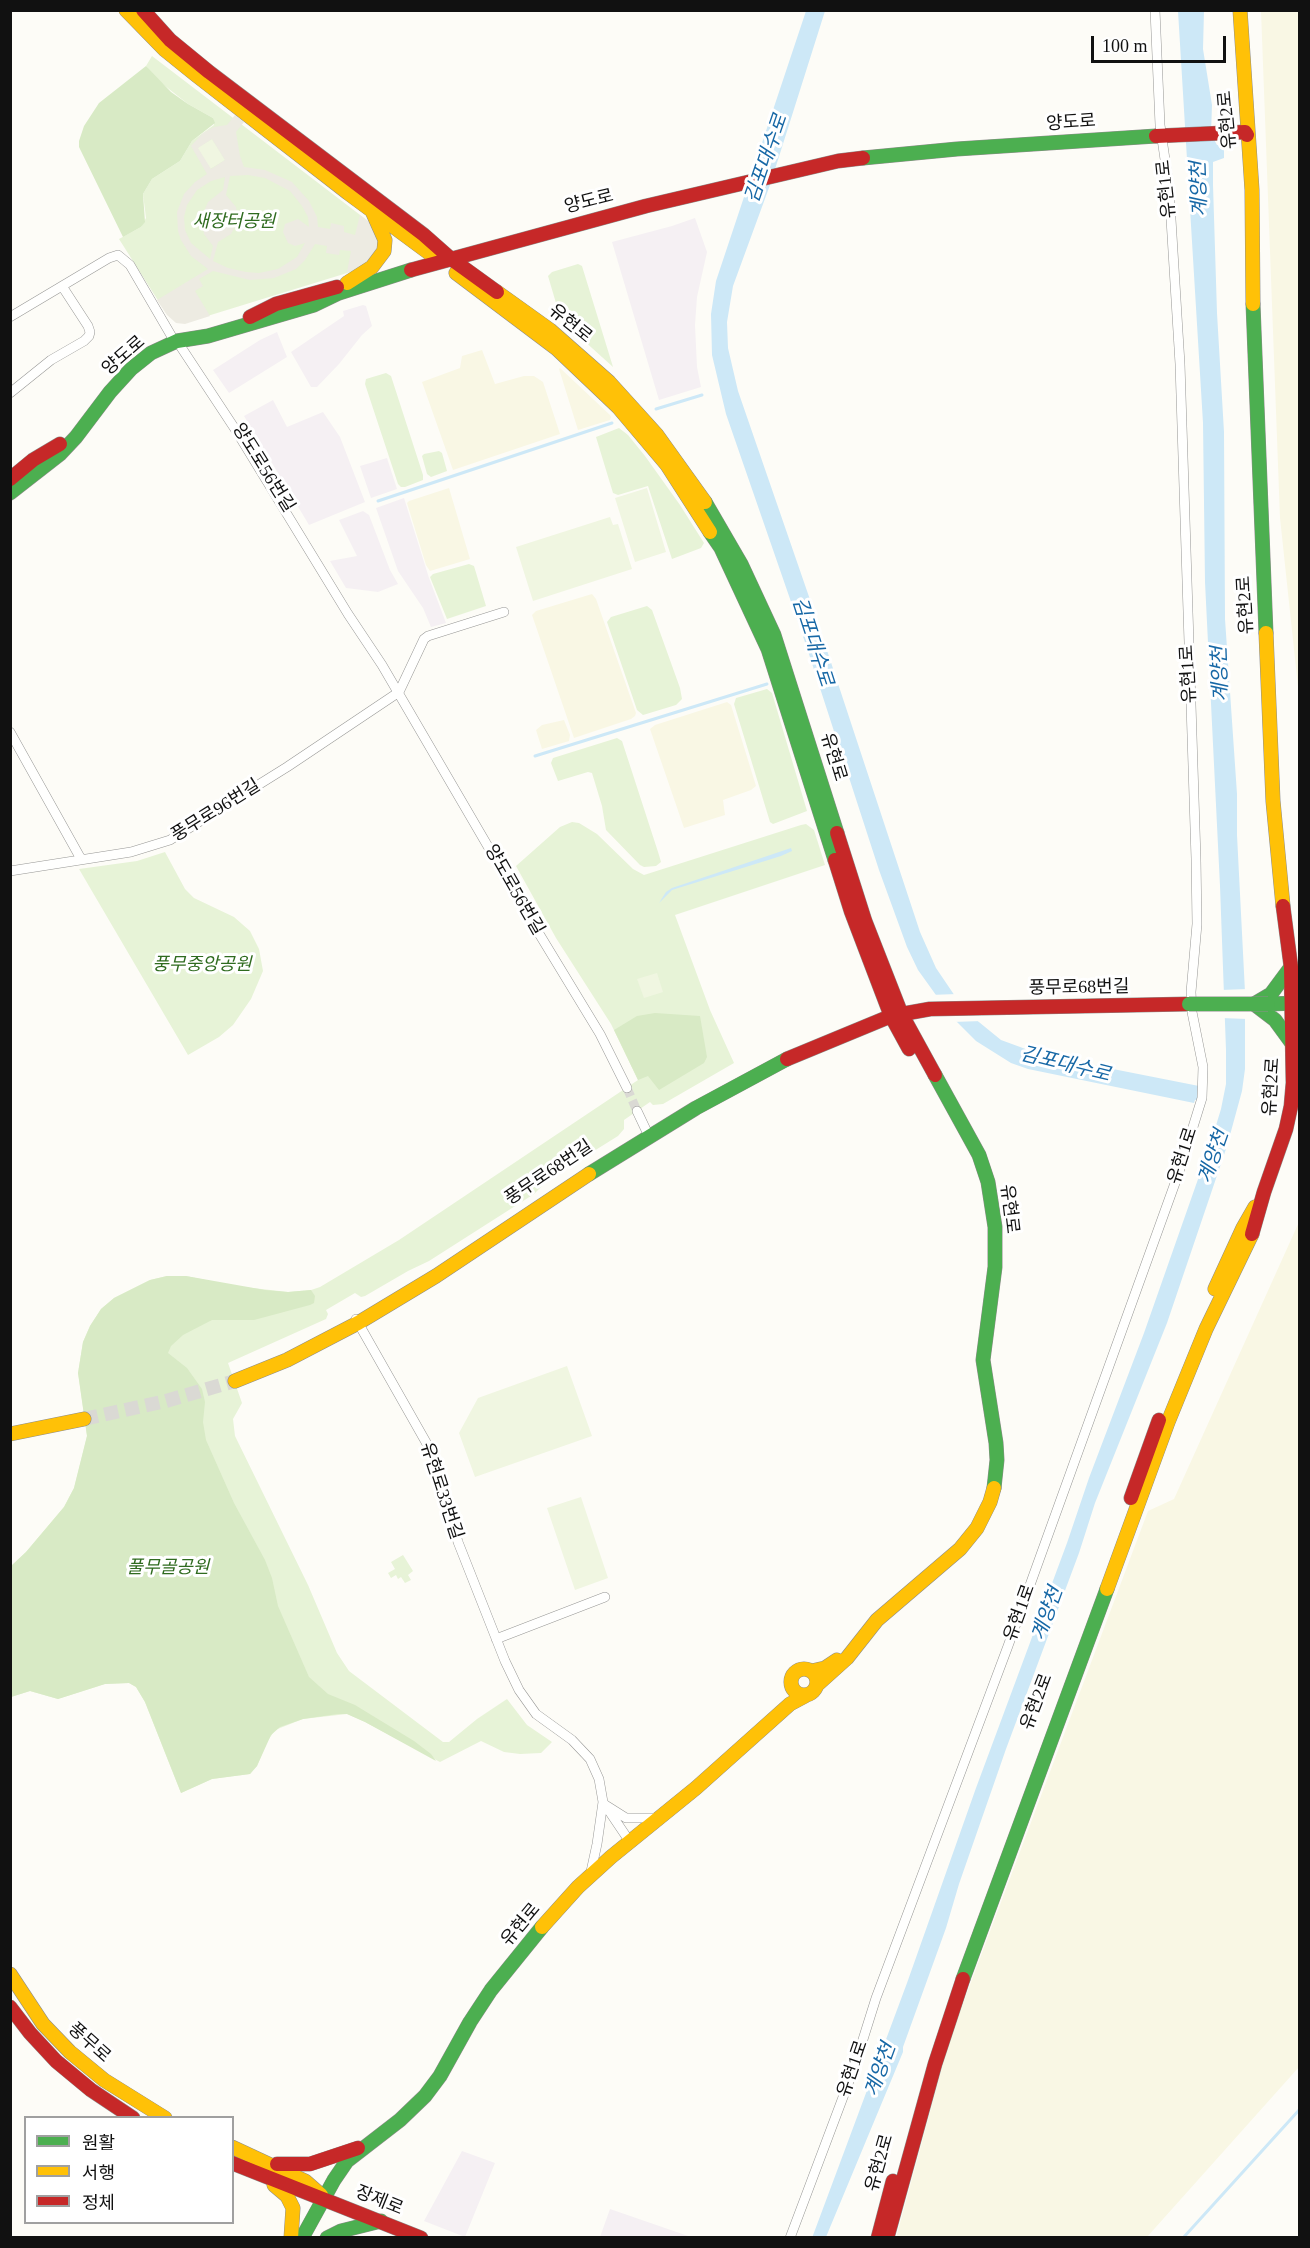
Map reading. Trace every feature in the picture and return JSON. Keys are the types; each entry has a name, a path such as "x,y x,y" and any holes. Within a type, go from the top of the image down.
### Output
{"street":[{"name":"유현로","path":"126,10 165,50 348,193 557,335 609,382 657,435 709,508 749,581 781,654 896,1015 929,1083 953,1118 974,1156 983,1181 989,1214 990,1244 988,1282 977,1367 991,1442 992,1472 979,1514 960,1543 874,1617 838,1659 825,1668 812,1671"},
{"name":"유현로","path":"144,10 170,39 209,72 424,235 441,257"},
{"name":"유현1로","path":"790,2238 854,2068 876,1998 1008,1646 1179,1172 1202,1098 1204,1082 1202,1058 1192,1012 1197,892 1187,637 1183,441 1170,210 1155,10"},
{"name":"유현2로","path":"887,2238 932,2074 961,1986 1168,1422 1206,1329 1254,1230 1264,1192 1287,1129 1296,1043 1296,1003 1294,965 1278,866 1273,801 1251,258 1252,190 1243,130 1240,10"},
{"name":"양도로","path":"10,479 33,460 56,448 127,365 147,349 249,317 276,304 347,283 780,171 815,165 861,158 957,149 1243,130"},
{"path":"347,283 372,267 384,251 385,240 371,209"},
{"name":"양도로56번길","path":"62,286 118,255 130,265 175,339 208,381 244,436 335,587 385,663 399,692 535,927 596,1026 627,1088"},
{"name":"양도로","path":"10,494 60,454 131,369 175,339 208,336 314,305 339,292 441,257"},
{"path":"10,317 62,286 90,332 88,339 51,360 10,393"},
{"path":"399,692 424,639 504,612"},
{"name":"풍무로96번길","path":"10,871 131,852 177,836 281,771 399,692"},
{"path":"10,732 81,859"},
{"path":"1294,965 1264,1005 1296,1043"},
{"name":"풍무로68번길","path":"357,1321 646,1130 729,1081 802,1045 866,1020 930,1009 1296,1003"},
{"name":"유현로","path":"817,1685 847,1658 877,1620 947,1561 969,1539 984,1516 996,1476 996,1443 983,1360 995,1261 995,1220 990,1190 979,1155 896,1015"},
{"name":"풍무로68번길","path":"234,1379 357,1321 436,1276 610,1160 714,1097 775,1064 896,1015"},
{"path":"638,1111 646,1130"},
{"name":"유현2로","path":"878,2238 939,2020 1121,1527 1145,1455 1195,1332 1243,1228 1264,1192"},
{"name":"유현로33번길","path":"357,1321 434,1460 458,1542 511,1676 536,1714 572,1740 590,1759 599,1779 603,1802 590,1876"},
{"path":"10,1427 84,1416 10,1434"},
{"path":"496,1639 605,1597"},
{"path":"785,1708 791,1686 795,1673 803,1669 812,1671 817,1678 817,1685 813,1692 805,1695 796,1693 791,1686"},
{"name":"유현로","path":"302,2238 347,2161 400,2120 429,2091 491,1990 540,1929 590,1876 771,1723 785,1708 805,1695"},
{"path":"603,1802 611,1810 626,1818 659,1818"},
{"name":"유현로33번길","path":"603,1802 630,1842"},
{"name":"풍무로","path":"10,1974 43,2024 77,2059 127,2096 162,2116"},
{"name":"풍무로","path":"10,2007 56,2061 91,2090 130,2116"},
{"path":"264,2169 325,2161 368,2144"},
{"path":"234,2148 264,2169 291,2202 293,2217 291,2238"},
{"path":"234,2163 305,2181 324,2199"},
{"name":"장제로","path":"324,2199 421,2238"},
{"path":"327,2238 341,2231 381,2221"}],"shaded area":[{"path":"1261,11 1299,11 1299,696 1280,518"},
{"path":"235,115 244,122 236,132 244,167 265,170 292,182 309,201 317,217 318,227 330,229 331,223 344,226 344,232 355,235 360,215 373,225 380,245 376,257 360,269 347,272 351,251 340,250 339,255 326,253 327,246 315,244 296,269 274,278 250,280 213,271 199,279 203,286 195,291 210,316 185,324 176,323 167,315 157,300 208,269 191,256 178,231 177,212 184,194 195,182 207,174 191,146 203,133 214,127 227,125","holes":["212,139 225,160 211,169 198,148","248,175 265,178 290,191 308,217 309,227 298,219 285,224 283,232 288,243 295,246 305,243 297,257 278,269 259,273 228,268 213,261 218,242 231,234 238,220 236,207 226,195 230,176","225,177 223,190 208,202 203,214 204,234 213,246 210,259 191,243 185,230 184,217 187,205 197,190 211,181"]},
{"path":"695,218 707,252 697,297 695,325 697,367 701,387 659,400 612,242"},
{"path":"366,306 372,326 317,387 311,387 291,352 344,316 343,311"},
{"path":"277,332 287,357 229,393 213,370 260,340"},
{"path":"482,350 495,384 524,376 534,376 543,382 560,434 453,470 422,382 460,368 462,356"},
{"path":"560,368 610,415 610,420 578,430"},
{"path":"273,400 287,427 323,412 340,437 365,502 309,525 244,416"},
{"path":"387,458 397,489 371,498 360,466"},
{"path":"449,488 470,559 430,571 426,565 407,503"},
{"path":"404,498 446,623 431,627 423,608 398,571 376,508"},
{"path":"363,511 369,515 390,570 398,584 378,592 346,588 330,561 357,556 339,520"},
{"path":"592,594 596,599 636,713 631,719 574,738 532,615 536,611"},
{"path":"727,702 731,705 756,786 723,800 725,815 684,828 650,729 655,725"},
{"path":"564,720 570,735 569,741 542,749 536,730 542,725"},
{"path":"1299,1222 1299,2067 1147,2237 896,2238 950,2038 1148,1511 1174,1499"},
{"path":"462,2151 495,2163 465,2237 424,2221"},
{"path":"610,2209 691,2237 600,2237"}],"green space":[{"name":"새장터공원","path":"152,56 368,221 360,269 188,322 166,313 119,239 141,227 146,218 143,194 152,179 180,161 192,141 214,125 213,118 188,104 155,78 146,66"},
{"path":"146,66 171,92 213,118 215,123 192,141 180,161 152,179 143,194 145,222 141,227 123,237 79,147 79,141 84,126 99,103"},
{"path":"212,139 225,160 210,169 197,148"},
{"path":"578,264 582,266 613,367 561,320 548,276 552,272"},
{"path":"386,373 391,376 423,475 423,480 405,487 398,484 365,384 366,379"},
{"path":"619,428 628,435 645,456 680,505 704,543 701,548 672,559 648,486 618,495 613,493 596,437"},
{"path":"439,451 442,453 447,471 431,477 427,474 422,456"},
{"path":"647,488 666,552 635,562 615,498"},
{"path":"610,517 613,525 618,524 632,569 533,601 516,547"},
{"path":"469,564 474,566 486,606 447,619 430,577 433,574"},
{"path":"647,606 652,610 682,699 676,705 643,715 637,710 607,622 611,617"},
{"path":"767,689 772,693 807,811 773,824 770,822 734,704 736,698"},
{"path":"617,738 622,741 659,855 661,862 656,866 640,865 606,830 602,806 592,773 588,772 558,781 551,763 553,758"},
{"name":"풀무골공원","path":"572,822 579,823 597,834 633,869 644,875 801,825 806,824 814,830 825,865 675,915 710,1010 734,1063 663,1104 653,1105 650,1102 624,1120 624,1129 618,1136 549,1179 534,1194 429,1261 365,1296 361,1297 355,1293 326,1310 328,1314 326,1319 228,1363 242,1403 233,1419 235,1436 308,1585 337,1653 349,1671 443,1742 449,1742 477,1719 507,1699 527,1725 552,1742 541,1753 520,1754 504,1752 481,1741 440,1762 347,1714 303,1719 275,1730 257,1766 250,1774 212,1779 181,1793 145,1702 136,1687 129,1683 105,1684 58,1699 30,1691 11,1697 10,1567 26,1552 64,1507 74,1488 87,1436 78,1373 83,1342 101,1309 114,1298 150,1280 167,1276 186,1276 235,1286 288,1292 320,1287 399,1240 638,1080 611,1024 556,938 516,866 560,827"},
{"name":"풍무중앙공원","path":"165,852 185,889 194,898 234,917 250,931 259,949 263,971 251,999 233,1025 219,1037 188,1055 79,869 137,861"},
{"path":"657,973 663,992 644,998 637,979"},
{"path":"655,1013 700,1016 707,1057 704,1063 659,1090 648,1076 638,1080 614,1030 637,1016"},
{"path":"167,1276 186,1276 265,1290 288,1292 311,1290 315,1296 314,1303 310,1305 254,1320 212,1320 183,1335 171,1346 168,1353 187,1368 202,1389 205,1402 203,1422 206,1440 234,1503 265,1560 272,1578 278,1606 309,1677 328,1694 355,1705 414,1741 431,1754 436,1761 365,1722 347,1714 338,1714 303,1719 280,1727 271,1735 257,1766 250,1774 212,1779 181,1793 145,1702 136,1687 129,1683 105,1684 58,1699 30,1691 11,1697 10,1567 26,1552 64,1507 74,1488 87,1436 78,1373 83,1342 101,1309 114,1298 150,1280"},
{"path":"567,1366 592,1436 475,1477 459,1433 478,1398"},
{"path":"581,1497 608,1578 575,1590 547,1508"},
{"path":"403,1555 413,1571 408,1575 411,1580 405,1583 401,1577 398,1579 396,1575 391,1578 388,1573 395,1569 391,1562"}],"water":[{"name":"김포대수로","path":"806,11 825,11 770,185 733,286 727,322 728,348 738,391 816,617 920,932 936,968 957,999 974,1018 1001,1040 1042,1055 1199,1086 1199,1099 1194,1103 1028,1069 1011,1063 976,1041 951,1016 918,970 907,947 879,870 807,648 726,414 712,355 711,314 716,281"},
{"name":"계양천","path":"1178,11 1204,11 1203,49 1212,105 1211,134 1217,145 1224,146 1224,158 1213,162 1213,185 1224,432 1225,619 1237,794 1245,992 1245,1069 1242,1091 1227,1146 1167,1323 1095,1503 1079,1553 1006,1749 903,2052 826,2237 812,2238 1144,1333 1210,1145 1226,1084 1220,886 1205,582 1203,423"},
{"path":"791,848 792,851 781,856 672,890 659,903 666,892 672,888"}],"pier":[{"path":"1248,989 1247,1019 1222,1018 1221,990"},
{"path":"957,994 982,1021 952,1022 930,995"}],"waterway":[{"path":"656,409 702,395"},
{"path":"378,501 612,423"},
{"path":"535,756 767,684"},
{"path":"1183,2238 1300,2109"}],"tunnel":[{"path":"627,1088 637,1111"},
{"path":"84,1419 166,1401 235,1381"}],"traffic: fast":[{"path":"863,158 957,149 1156,136"},
{"path":"10,493 60,454 110,392 131,369 151,353 177,341 208,336 314,305 339,293 411,270"},
{"path":"1253,304 1266,633"},
{"path":"705,502 741,564 774,635 837,833"},
{"path":"710,532 721,548 768,649 835,860"},
{"path":"1254,1004 1271,994 1291,967"},
{"path":"1268,1004 1300,1003"},
{"path":"1189,1004 1268,1004"},
{"path":"1254,1004 1275,1020 1294,1046"},
{"path":"589,1174 696,1108 787,1059"},
{"path":"935,1075 979,1155 988,1182 995,1227 995,1267 983,1360 996,1443 994,1488"},
{"path":"963,1979 1107,1589"},
{"path":"302,2238 347,2161 400,2120 425,2096 440,2076 491,1990 542,1927"},
{"path":"327,2238 341,2231 381,2221"}],"traffic: slow":[{"path":"126,10 165,50 196,75 440,261"},
{"path":"1240,10 1252,190 1253,304"},
{"path":"347,283 372,267 384,251 385,240 372,211"},
{"path":"456,273 557,349 618,407 667,465 710,532"},
{"path":"497,292 550,330 609,382 657,435 705,502"},
{"path":"1266,633 1273,801 1283,906"},
{"path":"235,1381 287,1360 358,1323 436,1276 589,1174"},
{"path":"1215,1289 1255,1207"},
{"path":"1107,1589 1168,1422 1206,1329 1252,1234"},
{"path":"10,1434 84,1419"},
{"path":"817,1685 847,1658 877,1620 960,1549 977,1528 994,1488"},
{"path":"812,1671 825,1668 837,1660"},
{"path":"804,1669 813,1673 817,1682 813,1691 804,1695 795,1691 791,1682 795,1673 804,1669"},
{"path":"542,1927 578,1887 611,1857 696,1788 790,1704 805,1696"},
{"path":"10,1974 43,2024 70,2052 104,2080 162,2116"},
{"path":"234,2148 305,2181 321,2195"},
{"path":"274,2185 287,2196 293,2208 291,2238"}],"traffic: jam":[{"path":"143,10 170,40 209,72 497,292"},
{"path":"1156,136 1245,132 1247,135"},
{"path":"411,270 646,206 838,161 863,158"},
{"path":"250,317 276,304 337,287"},
{"path":"10,479 33,460 60,444"},
{"path":"837,833 865,921 901,1013 935,1075"},
{"path":"835,860 851,911 891,1016 909,1049"},
{"path":"1252,1234 1286,1129 1291,1106 1293,1083 1291,967 1283,906"},
{"path":"787,1059 891,1016 930,1009 1189,1004"},
{"path":"1131,1498 1159,1420"},
{"path":"887,2238 935,2064 963,1979"},
{"path":"10,2007 56,2061 91,2090 130,2116"},
{"path":"277,2164 310,2164 358,2148"},
{"path":"234,2164 421,2238"},
{"path":"878,2238 893,2181"}]}
